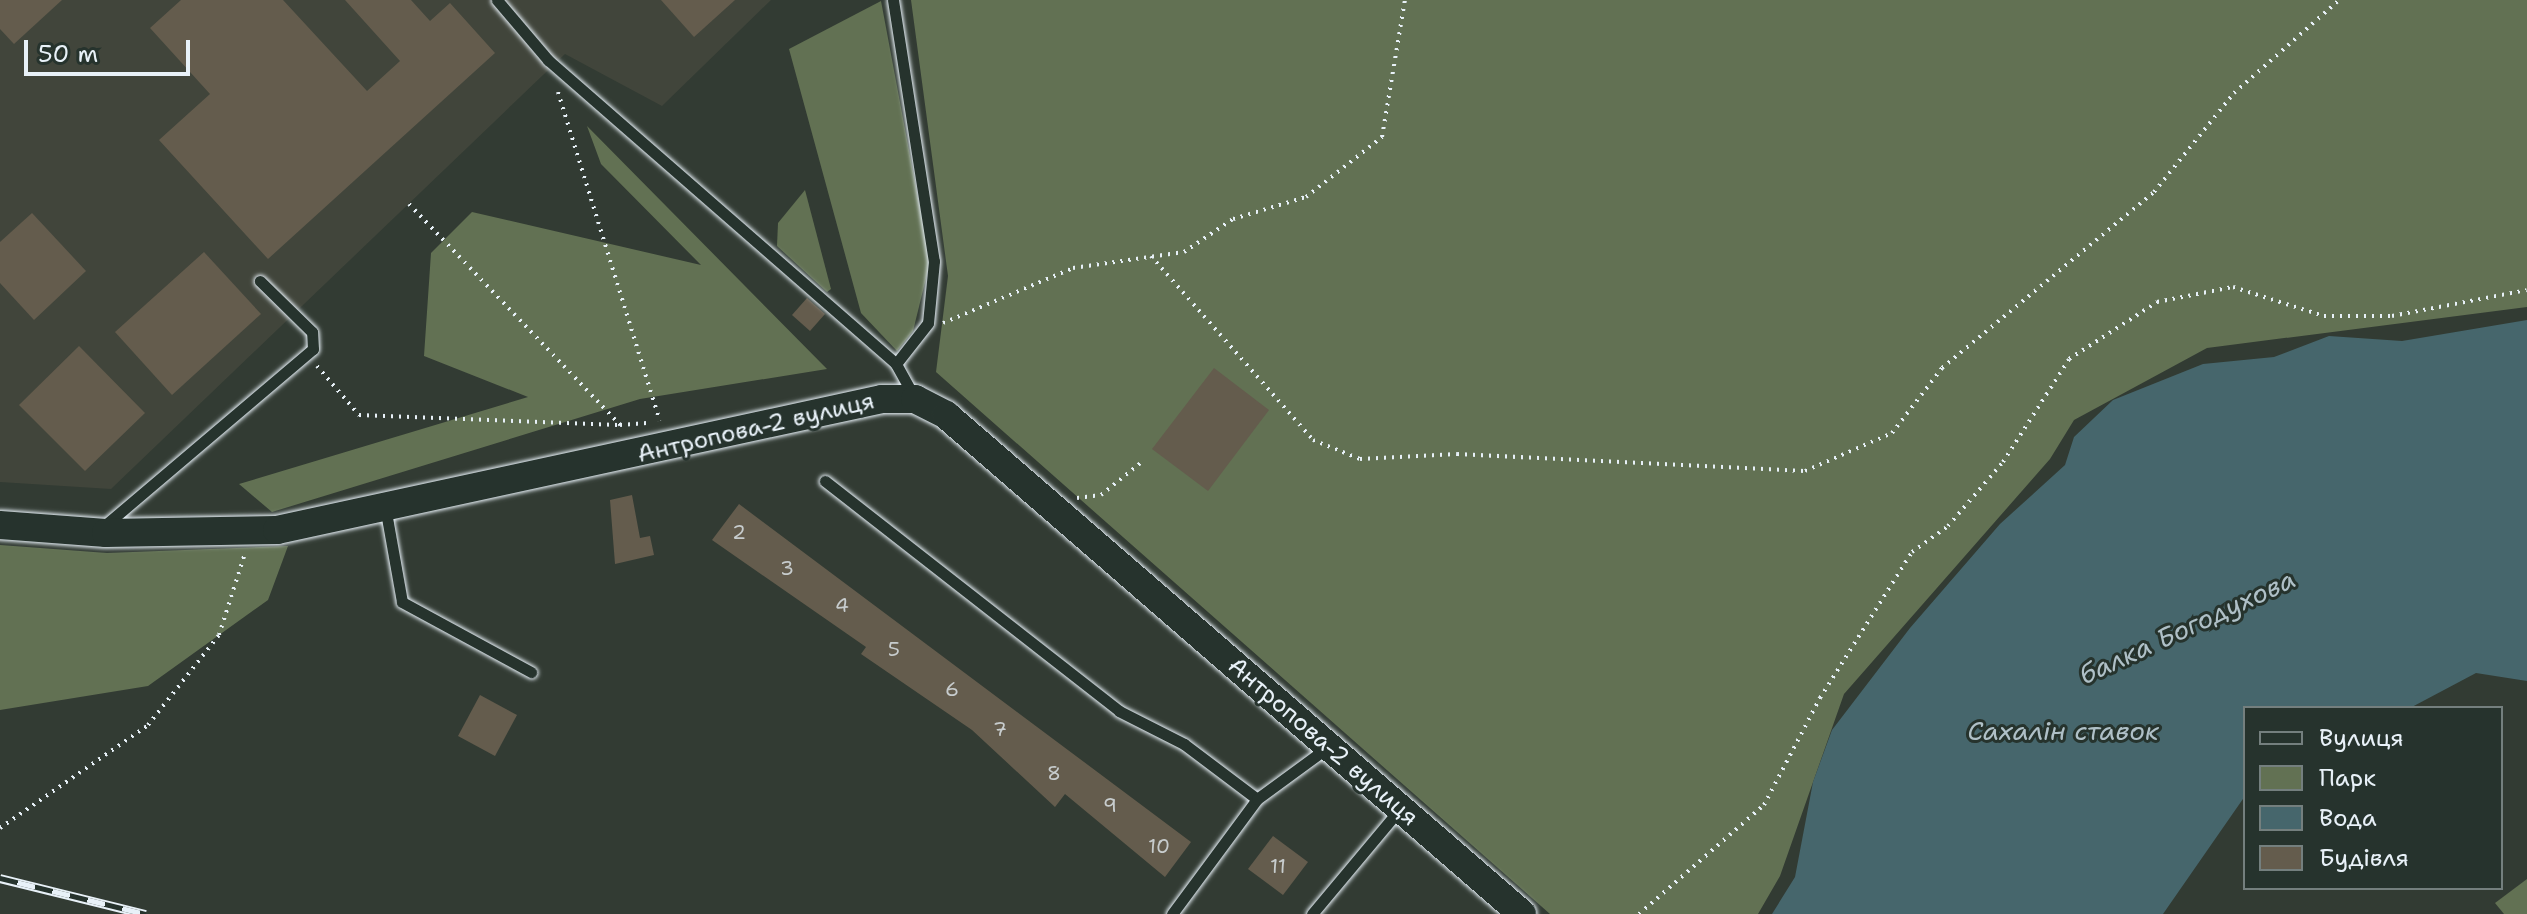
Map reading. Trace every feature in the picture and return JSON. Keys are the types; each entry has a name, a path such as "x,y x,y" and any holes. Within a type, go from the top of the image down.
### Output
{"street":[{"name":"Антропова-2 вулиця","path":"0,525 97,532 251,531 386,512 882,399 915,399 946,415 1522,914"}],"lane":[{"path":"497,0 548,60 896,364 915,399"},
{"path":"893,0 934,261 928,323 896,364"},
{"path":"97,532 307,354 312,332 260,281"},
{"path":"825,481 1119,711 1184,744 1257,799"},
{"path":"386,512 402,602 531,672"},
{"path":"1172,914 1257,799 1329,747"},
{"path":"1312,914 1400,808"}],"path":[{"path":"928,323 957,323 1073,268 1184,252 1233,219 1306,197 1382,137 1405,0"},
{"path":"1151,256 1313,440 1360,459 1457,454 1805,471 1892,433 1942,368 2154,192 2234,93 2339,0"},
{"path":"307,354 359,415 620,425 662,421 548,60"},
{"path":"409,204 620,425"},
{"path":"1639,914 1764,805 1820,698 1912,552 1948,526 2003,462 2069,359 2157,302 2233,287 2324,316 2392,316 2527,290"},
{"path":"1047,503 1101,495 1143,461"},
{"path":"0,828 148,725 219,635 251,531"}],"shaded area":[{"path":"0,0 771,0 662,106 565,54 111,489 0,482"}],"green space":[{"path":"911,0 2527,0 2527,307 2207,348 2074,420 2050,459 1844,694 1780,876 1758,914 1550,914 936,372 948,276"},
{"path":"881,1 930,262 913,331 897,351 861,313 789,49"},
{"path":"587,126 827,369 640,399 272,512 239,484 528,397 424,356 431,253 472,212 701,265 601,164"},
{"path":"805,190 831,289 827,292 777,246 778,223"},
{"path":"0,545 107,553 288,546 268,600 148,686 0,710"},
{"path":"2527,879 2527,914 2504,914 2495,903"}],"water":[{"name":"Сахалін ставок","path":"2527,320 2527,681 2476,673 2414,706 2243,706 2243,799 2163,914 1772,914 1795,877 1813,782 1832,730 1910,628 2000,524 2065,465 2074,437 2113,400 2203,364 2274,357 2329,336 2402,341"}],"building":[{"path":"0,0 62,0 14,44 0,29"},
{"path":"181,0 283,0 367,91 400,61 345,0 411,0 430,21 450,3 495,53 268,259 159,140 210,94 150,28"},
{"path":"661,0 735,0 694,37"},
{"path":"32,213 86,271 34,320 0,283 0,242"},
{"path":"204,252 261,314 172,395 115,332"},
{"path":"807,298 825,314 810,331 792,315"},
{"path":"79,346 145,413 85,471 19,405"},
{"path":"1214,368 1269,410 1208,491 1152,449"},
{"path":"632,495 640,538 650,536 654,555 615,564 610,500"},
{"path":"739,504 1191,842 1165,877 1065,794 1055,807 972,730 861,654 866,647 712,540"},
{"path":"480,695 517,715 495,756 458,736"},
{"path":"1273,836 1308,862 1283,895 1248,869"}],"railway":[{"path":"0,878 146,914"}],"water label":[{"name":"балка Богодухова","path":"2187,627"}]}
